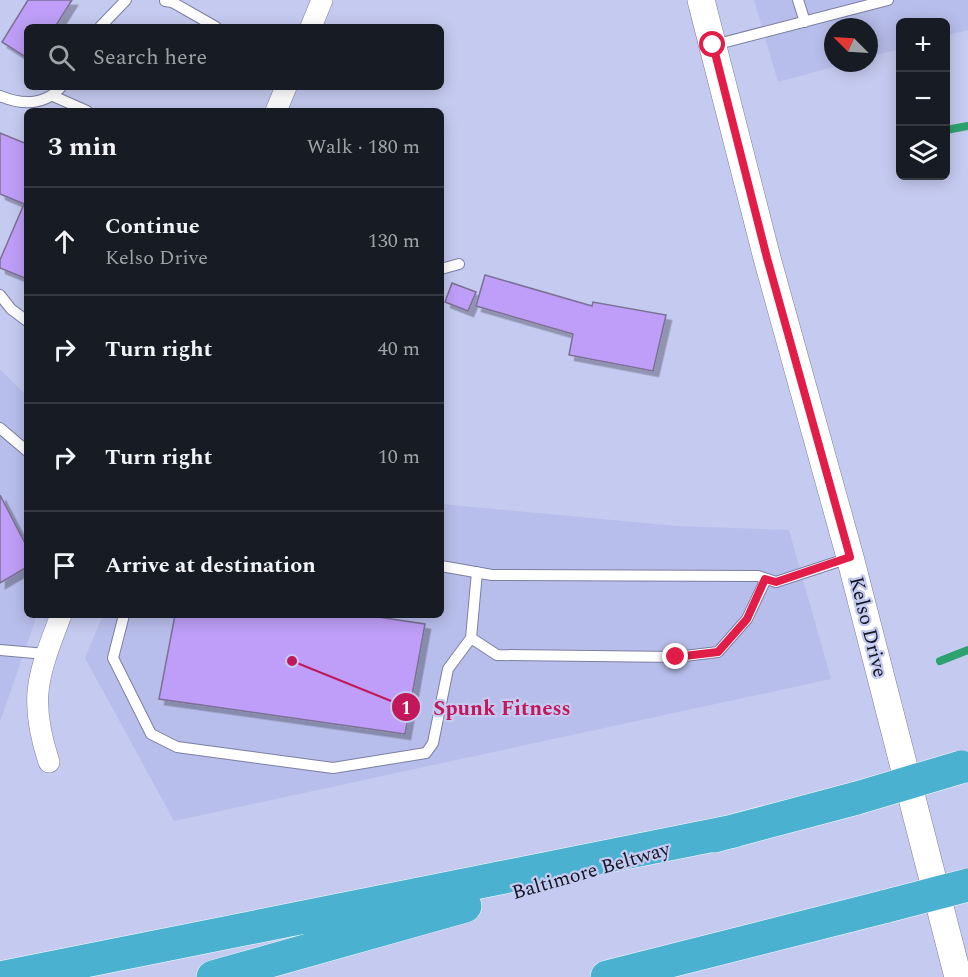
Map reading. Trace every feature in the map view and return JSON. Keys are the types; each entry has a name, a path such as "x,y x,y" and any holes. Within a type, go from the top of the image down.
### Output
{"highway":[{"name":"Baltimore Beltway","path":"213,977 857,798 964,766"},
{"path":"5,977 734,831"},
{"path":"607,977 968,885"}],"street":[{"path":"312,24 322,0"},
{"name":"Kelso Drive","path":"701,0 767,258 850,557 958,977"},
{"path":"277,108 285,90"},
{"path":"49,762 38,729 35,695 59,618"}],"lane":[{"path":"103,24 126,0"},
{"path":"164,0 172,2 211,24"},
{"path":"798,0 804,22"},
{"path":"713,45 888,0"},
{"path":"0,96 27,104 53,96 58,90"},
{"path":"53,96 80,108"},
{"path":"444,268 459,264"},
{"path":"0,295 10,309 24,319"},
{"path":"0,428 24,448"},
{"path":"444,566 492,574 758,576 776,582 850,557"},
{"path":"123,618 112,658 151,734 177,747 333,768 426,753 433,743 448,669 471,638 477,572"},
{"path":"471,638 497,655 676,657 718,652 747,619 765,579"},
{"path":"0,650 46,654"}],"shaded area":[{"path":"754,0 968,0 968,30 950,35 950,18 896,18 896,50 878,55 878,18 824,18 824,70 778,82"},
{"path":"0,369 24,393 24,618 36,618 0,722"},
{"path":"444,504 677,526 789,530 831,679 174,821 85,658 102,618 444,618"}],"building":[{"path":"28,0 72,0 57,24 24,24 24,56 2,42"},
{"path":"0,133 24,143 24,204 0,194"},
{"path":"24,204 24,278 0,268 0,260"},
{"path":"485,275 592,306 593,302 666,315 653,371 569,355 573,334 476,306"},
{"path":"452,283 476,292 468,311 445,302"},
{"path":"0,495 24,541 24,569 0,583"},
{"path":"174,618 384,618 425,624 405,734 159,699"}],"waterway":[{"path":"950,129 968,126"},
{"path":"940,661 968,650"}],"place":[{"name":"Spunk Fitness","path":"292,661"}],"route":[{"path":"676,657 718,652 747,619 765,579 776,582 850,557 767,258 713,45"}]}
